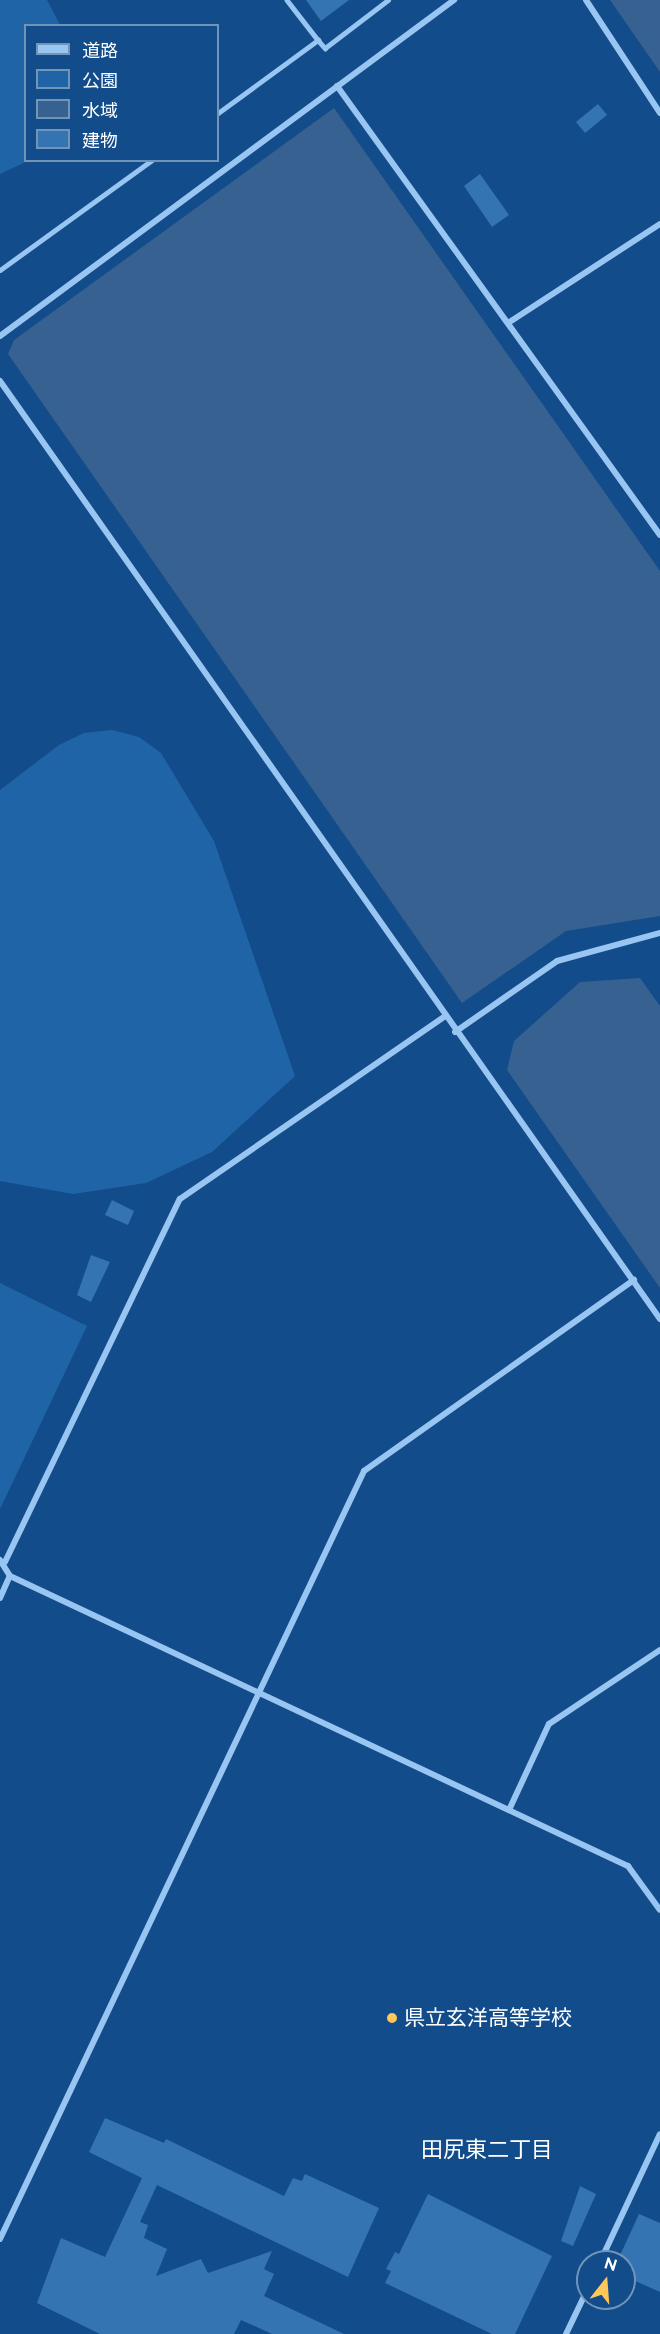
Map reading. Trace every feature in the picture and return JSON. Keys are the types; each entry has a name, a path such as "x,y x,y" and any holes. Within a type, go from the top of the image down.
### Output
{"street":[{"path":"0,336 454,0"},
{"path":"586,0 660,113"},
{"path":"337,86 660,535"},
{"path":"508,323 660,224"},
{"path":"0,381 444,1017 660,1319"},
{"path":"455,1032 558,961 660,933"},
{"path":"444,1017 180,1199 2,1561 10,1575 628,1866 660,1910"},
{"path":"0,2239 257,1692 364,1471 634,1280"},
{"path":"0,1598 10,1575"},
{"path":"509,1810 549,1724 660,1650"},
{"path":"606,2250 660,2134"},
{"path":"566,2334 577,2310"}],"lane":[{"path":"287,0 325,48 388,0"},
{"path":"219,112 318,40"},
{"path":"0,270 149,162"}],"green space":[{"path":"0,0 47,0 59,24 24,24 24,162 26,162 0,174"},
{"path":"112,730 139,737 161,753 214,841 295,1076 212,1152 146,1183 73,1194 0,1181 0,790 59,745 84,733"},
{"path":"0,1283 87,1326 0,1509"}],"water":[{"path":"610,0 660,0 660,72"},
{"path":"334,108 660,571 660,916 566,931 462,1003 8,354 14,340"},
{"path":"640,978 660,1006 660,1288 507,1070 514,1041 580,982"}],"building":[{"path":"306,0 349,0 321,21"},
{"path":"598,104 607,115 585,133 576,122"},
{"path":"480,174 509,215 492,227 464,186"},
{"path":"112,1200 134,1211 128,1225 105,1215"},
{"path":"91,1255 110,1262 91,1302 77,1295"},
{"path":"105,2118 164,2143 166,2139 284,2196 293,2178 302,2181 305,2174 379,2208 348,2277 157,2185 140,2222 148,2225 144,2238 167,2249 156,2276 201,2259 208,2273 272,2251 264,2269 274,2274 264,2296 344,2334 272,2334 241,2320 234,2334 100,2334 37,2303 61,2238 105,2257 142,2178 89,2152"},
{"path":"580,2186 596,2194 573,2246 561,2241"},
{"path":"428,2194 552,2256 515,2334 492,2334 385,2283 391,2271 386,2269 395,2252 399,2254"},
{"path":"639,2214 660,2223 660,2292 636,2281 636,2250 622,2250"}],"place":[{"name":"県立玄洋高等学校","path":"392,2018"}],"district":[{"name":"田尻東二丁目","path":"487,2150"}]}
